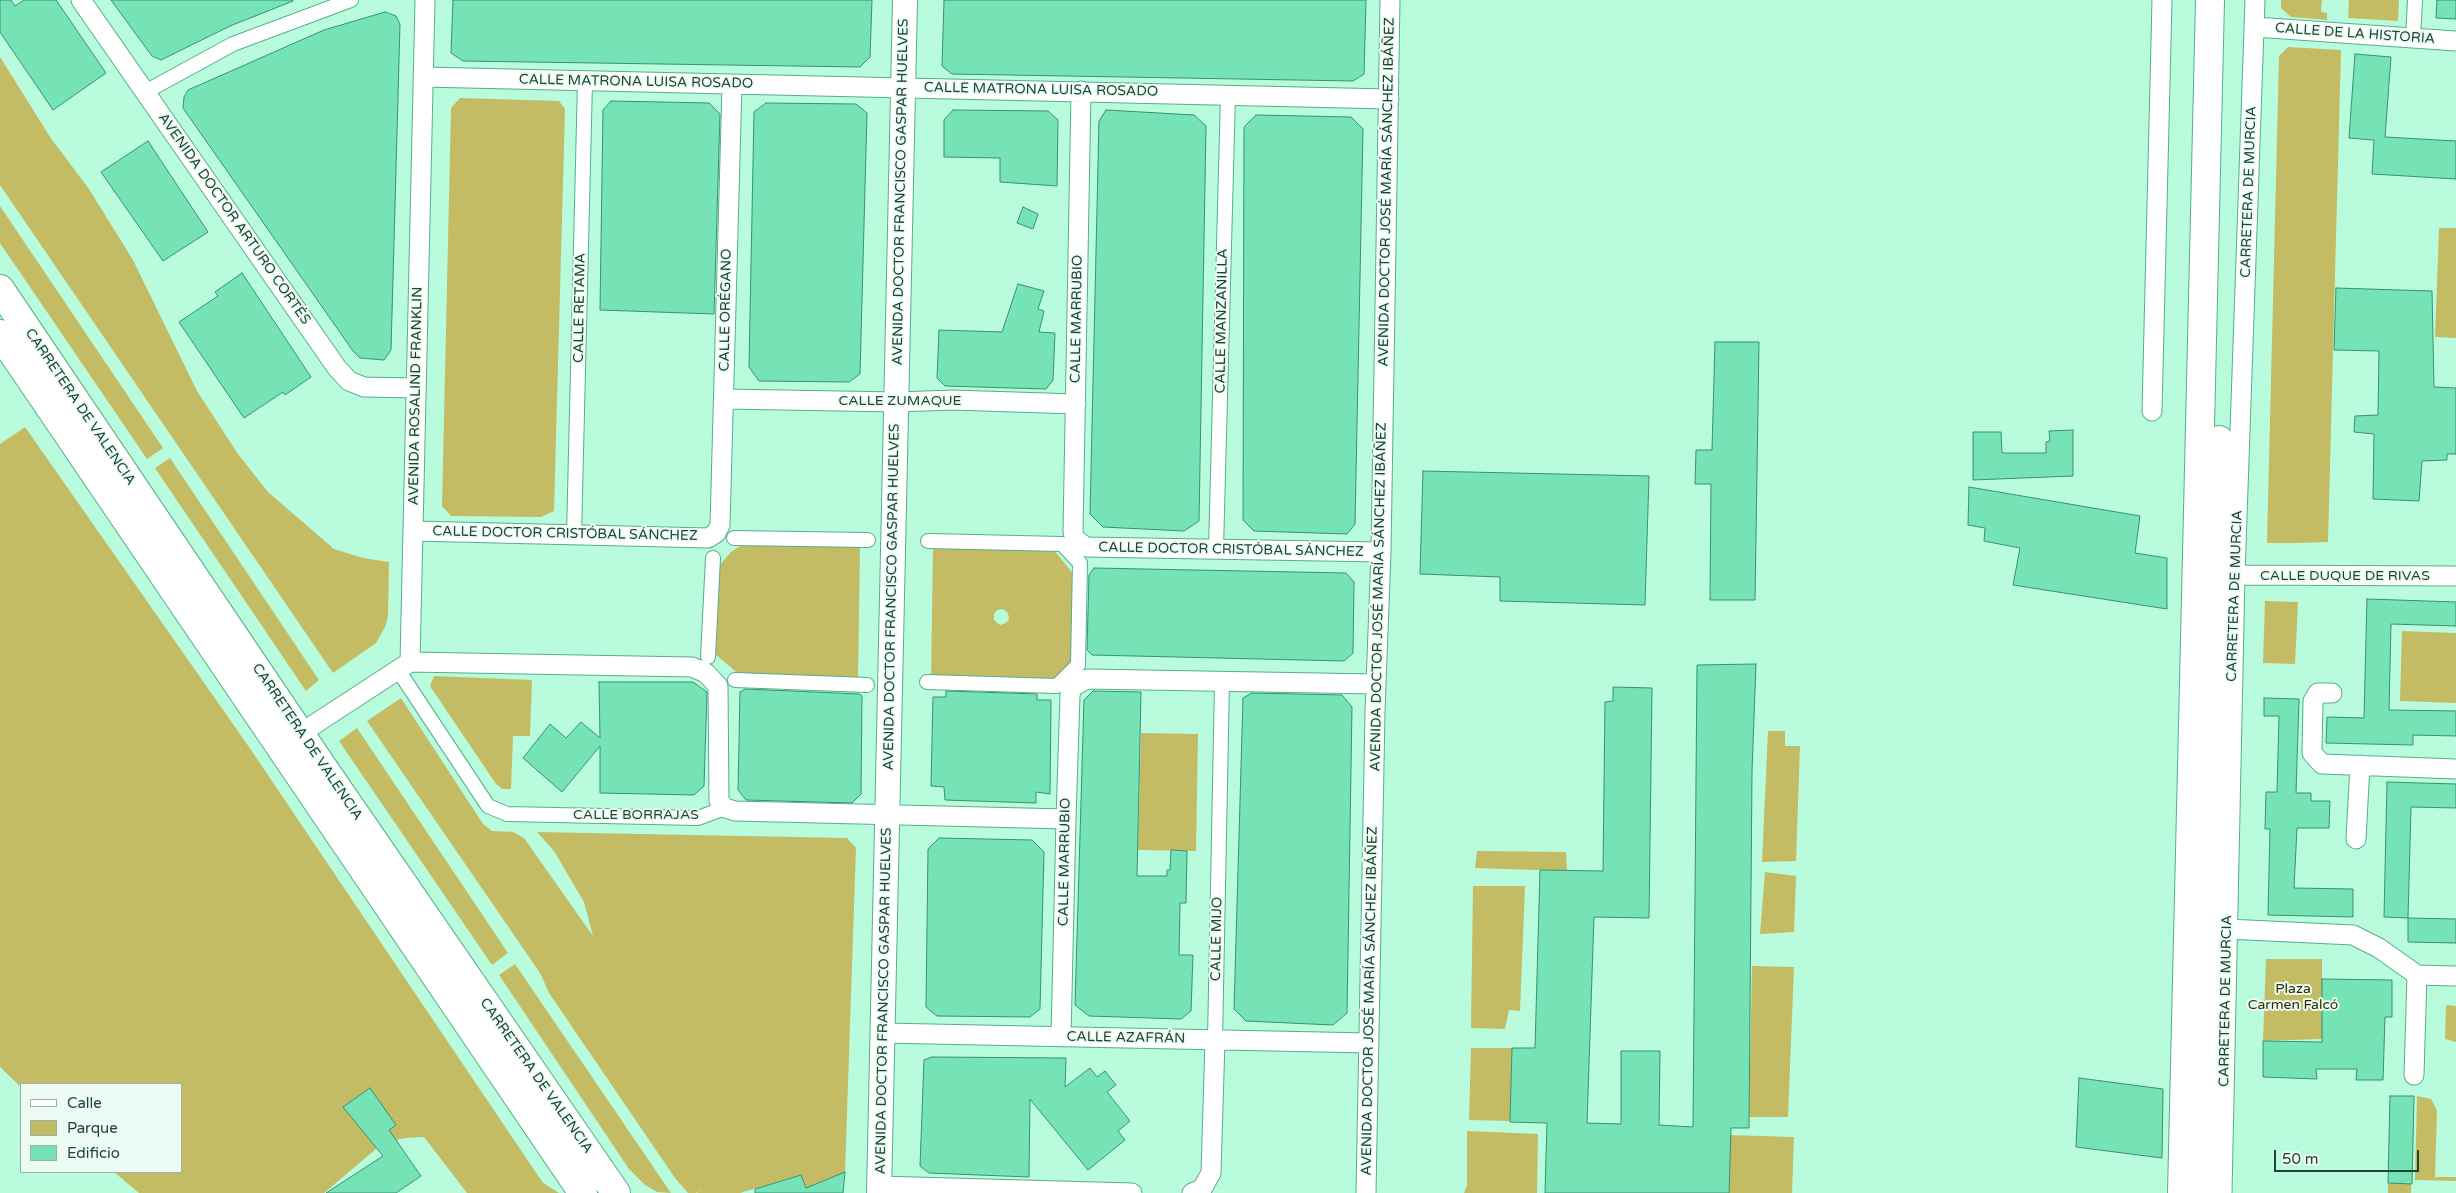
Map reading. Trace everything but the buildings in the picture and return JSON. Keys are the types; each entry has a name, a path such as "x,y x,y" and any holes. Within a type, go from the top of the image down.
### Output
{"main road":[{"path":"2182,1193 2210,0"},
{"name":"CARRETERA DE MURCIA","path":"2204,1193 2229,0"},
{"name":"CARRETERA DE VALENCIA","path":"0,289 322,766 616,1193"},
{"name":"CARRETERA DE VALENCIA","path":"0,334 582,1193"}],"street":[{"name":"AVENIDA DOCTOR ARTURO CORTÉS","path":"82,0 337,368 349,381 364,387 416,388"},
{"path":"145,92 234,44 351,0"},
{"name":"AVENIDA ROSALIND FRANKLIN","path":"404,666 413,531 425,0"},
{"name":"AVENIDA DOCTOR FRANCISCO GASPAR HUELVES","path":"879,1190 884,1033 904,0"},
{"name":"AVENIDA DOCTOR JOSÉ MARÍA SÁNCHEZ IBÁÑEZ","path":"1366,1193 1376,684 1381,552 1390,0"},
{"path":"2152,411 2162,0"},
{"name":"CARRETERA DE MURCIA","path":"2222,1193 2235,575 2255,0"},
{"path":"2412,38 2415,0"},
{"name":"CALLE DE LA HISTORIA","path":"2255,28 2456,41"},
{"name":"CALLE MATRONA LUISA ROSADO","path":"423,77 902,89 1081,90 1389,99"},
{"name":"CALLE RETAMA","path":"574,535 585,81"},
{"name":"CALLE ORÉGANO","path":"724,536 720,525 732,84"},
{"name":"CALLE MARRUBIO","path":"1061,1037 1070,695 1068,683 1078,665 1080,563 1073,532 1081,90"},
{"name":"CALLE MANZANILLA","path":"1216,549 1228,94"},
{"name":"CALLE ZUMAQUE","path":"724,399 897,402 953,400 1076,404"},
{"name":"CALLE DOCTOR CRISTÓBAL SÁNCHEZ","path":"413,531 868,540"},
{"name":"CALLE DOCTOR CRISTÓBAL SÁNCHEZ","path":"928,541 1062,544 1076,550 1086,548 1381,552"},
{"path":"708,657 713,558"},
{"name":"CALLE DUQUE DE RIVAS","path":"2235,575 2456,576"},
{"path":"301,733 404,666 692,666 727,683 867,685"},
{"name":"CALLE BORRAJAS","path":"404,666 488,806 507,814 698,818 725,808"},
{"path":"927,682 1057,686 1087,679 1376,684"},
{"name":"CALLE MIJO","path":"1199,1192 1211,1173 1222,682"},
{"path":"727,683 719,801 725,808 735,812 1066,819"},
{"path":"2332,693 2318,693 2313,701 2312,752 2322,764 2456,769"},
{"path":"2356,839 2360,766"},
{"path":"2227,930 2353,935 2379,948 2416,975 2456,976"},
{"path":"2414,1075 2416,975"},
{"name":"CALLE AZAFRÁN","path":"884,1033 1369,1043"},
{"path":"879,1190 1132,1193"}],"green space":[{"path":"2281,0 2322,0 2321,12 2327,13 2327,20 2291,17 2281,8"},
{"path":"2349,0 2399,0 2398,21 2348,18"},
{"path":"2288,47 2341,50 2328,542 2267,543 2279,56"},
{"path":"0,57 50,137 89,189 133,260 197,391 238,454 268,492 334,549 363,558 389,562 388,616 385,627 376,643 333,673 0,185"},
{"path":"460,98 559,101 565,109 554,511 541,517 451,516 442,506 451,108"},
{"path":"0,206 163,448 147,459 0,243"},
{"path":"2439,228 2456,228 2456,338 2435,337"},
{"path":"25,427 249,747 543,1183 559,1193 467,1193 424,1137 405,1138 383,1143 324,1193 139,1193 115,1173 182,1173 182,1083 20,1083 20,1086 0,1067 0,444"},
{"path":"170,458 319,680 306,691 155,468"},
{"path":"743,544 860,547 858,677 847,680 742,677 715,654 718,567 731,552"},
{"path":"933,546 1054,550 1074,575 1072,665 1050,681 931,680","holes":["1003,609 1008,613 1009,619 1006,623 1000,625 994,620 994,614 997,610"]},
{"path":"2265,601 2298,602 2295,664 2263,663"},
{"path":"2402,631 2456,633 2456,703 2400,701"},
{"path":"434,676 532,680 530,736 513,736 511,789 502,789 496,784 430,686"},
{"path":"401,698 483,824 492,831 513,832 524,838 593,936 584,902 554,851 537,832 847,838 856,848 845,1172 806,1188 800,1175 740,1193 697,1193 702,1188 696,1193 688,1193 675,1178 549,993 540,973 367,721"},
{"path":"357,728 508,953 492,965 339,741"},
{"path":"1768,731 1785,731 1785,746 1800,746 1796,861 1762,862"},
{"path":"1141,733 1198,734 1196,851 1138,850"},
{"path":"1477,851 1566,852 1567,871 1475,868"},
{"path":"1765,872 1796,876 1794,932 1760,934"},
{"path":"1473,886 1525,886 1520,1011 1509,1010 1505,1029 1471,1028"},
{"name":"Plaza Carmen Falcó","path":"2266,959 2322,959 2322,1039 2263,1041"},
{"path":"515,964 671,1193 657,1192 645,1185 629,1169 499,975"},
{"path":"1752,966 1794,967 1788,1117 1749,1117"},
{"path":"2446,1005 2456,1006 2456,1042 2445,1039"},
{"path":"1471,1048 1512,1048 1510,1121 1469,1120"},
{"path":"2417,1096 2431,1099 2437,1110 2435,1177 2456,1177 2456,1181 2415,1180"},
{"path":"1467,1131 1538,1134 1537,1193 1464,1193 1467,1185"},
{"path":"1730,1135 1794,1137 1792,1193 1729,1193"},
{"path":"2388,1183 2411,1184 2411,1193 2388,1193"}]}
